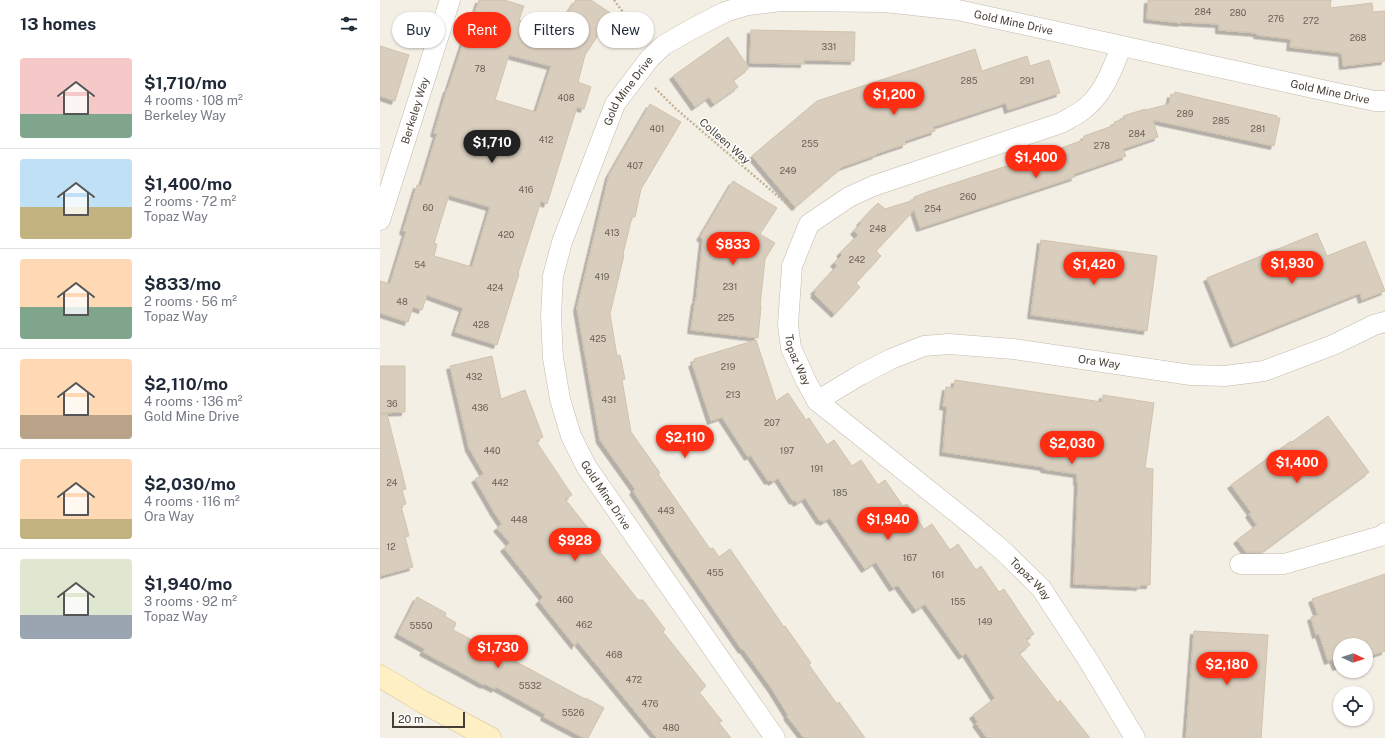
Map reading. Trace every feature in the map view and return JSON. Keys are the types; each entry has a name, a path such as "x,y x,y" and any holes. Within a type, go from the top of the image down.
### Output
{"main road":[{"path":"380,676 423,702 490,738"}],"street":[{"name":"Berkeley Way","path":"380,220 450,0"},
{"name":"Gold Mine Drive","path":"775,738 586,466 571,436 560,399 553,358 551,316 553,276 562,242 614,104 650,58 664,45 692,29 725,12 748,5 781,1 885,2 950,8 1336,93 1375,101 1385,101"},
{"path":"809,224 849,196 873,186 1061,123 1082,111 1096,97 1108,81 1121,46"},
{"name":"Topaz Way","path":"809,224 792,266 788,325 792,348 817,401 1002,550 1041,588 1090,663 1135,738"},
{"name":"Ora Way","path":"817,401 860,375 891,359 924,346 949,344 1013,350 1191,374 1225,376 1264,371 1334,345 1374,325 1385,322"},
{"path":"1240,564 1284,564 1381,536 1385,533"}],"path":[{"name":"Colleen Way","path":"614,0 632,24 650,58 655,87 675,108 809,224"}],"building":[{"path":"479,0 504,0 524,6 522,12 519,12 519,48 589,48 589,12 568,12 576,0 591,0 609,12 597,12 597,37 585,55 578,82 591,87 584,109 577,107 547,204 541,201 497,345 455,332 463,308 427,295 422,310 413,307 408,322 380,313 380,281 390,284 406,232 403,231 417,185 421,186 437,134 434,133 461,48 511,48 511,12 475,12","holes":["509,55 551,66 536,112 495,100","449,195 490,207 472,267 434,256 437,244 434,243"]},
{"path":"1148,0 1331,0 1330,8 1372,3 1373,12 1385,11 1385,61 1343,66 1342,53 1290,47 1291,39 1257,35 1257,33 1219,30 1219,24 1181,23 1147,19"},
{"path":"751,30 855,32 854,61 804,60 804,64 750,63"},
{"path":"728,37 749,68 733,80 738,87 714,104 709,97 695,107 673,76"},
{"path":"380,46 409,55 395,101 380,96"},
{"path":"975,49 982,71 1027,56 1030,66 1049,60 1060,93 1008,110 1006,103 933,127 935,131 905,141 906,144 842,167 795,207 752,156 817,101"},
{"path":"1175,92 1277,116 1276,118 1280,118 1274,146 1153,120 1158,137 1123,149 1126,156 1074,174 1075,177 920,228 914,210 876,251 881,256 856,283 860,287 835,314 814,294 816,292 814,291 837,266 834,263 842,255 840,253 858,235 854,231 861,223 860,222 878,203 885,209 914,200 914,197 930,191 1083,140 1084,136 1115,125 1114,122 1124,119 1123,116 1145,109 1169,104 1171,94 1174,95"},
{"path":"650,104 681,122 641,189 635,217 632,217 610,314 617,356 620,355 625,379 622,380 631,432 710,549 713,548 719,557 730,549 811,663 809,665 837,704 839,702 865,738 804,738 787,716 788,715 772,689 743,649 742,650 672,549 633,491 635,489 600,440 577,308 609,175"},
{"path":"733,181 777,208 760,234 775,243 765,259 758,338 691,330 703,239 700,237"},
{"path":"1317,233 1327,256 1365,241 1385,291 1362,300 1360,293 1234,344 1207,278"},
{"path":"1041,240 1157,256 1147,331 1031,315"},
{"path":"756,340 776,401 788,393 806,420 809,418 827,445 834,440 852,466 861,460 878,485 885,480 903,506 907,504 924,529 932,524 950,550 958,544 976,570 981,566 999,592 1004,589 1034,634 1026,639 1030,645 1019,653 1058,703 1060,700 1090,738 987,738 976,723 978,722 973,715 995,698 966,653 962,656 925,604 916,610 898,585 893,588 876,562 865,569 830,518 823,522 822,520 820,521 805,498 797,503 795,500 793,501 778,478 772,482 770,480 768,481 751,455 748,457 722,417 711,421 692,363 695,362 694,359"},
{"path":"492,356 501,399 525,390 543,437 536,441 572,495 565,499 599,542 596,544 601,551 600,552 638,600 643,600 665,629 663,632 706,686 699,692 722,721 719,723 731,738 657,738 577,641 575,646 539,601 543,597 504,548 510,543 497,528 502,524 475,479 484,474 469,448 450,366"},
{"path":"380,366 405,366 405,412 380,413"},
{"path":"955,380 1102,402 1103,395 1154,403 1145,468 1153,469 1150,585 1140,585 1140,587 1074,584 1078,482 1077,474 1044,469 1044,467 943,452 947,407 943,406 946,387 954,388"},
{"path":"387,414 406,489 402,490 406,504 401,506 409,536 405,537 413,567 380,576 380,415"},
{"path":"1328,416 1369,472 1262,552 1246,552 1237,540 1257,525 1249,514 1251,512 1231,485"},
{"path":"1385,574 1385,651 1373,655 1373,638 1333,638 1333,659 1328,661 1319,634 1316,635 1311,617 1318,615 1312,599"},
{"path":"417,597 446,613 445,616 456,623 453,630 490,649 495,638 518,650 513,660 604,708 588,738 584,738 544,717 545,714 496,687 495,689 485,684 484,685 423,652 425,649 398,634"},
{"path":"1194,631 1268,635 1261,738 1186,738"}]}
